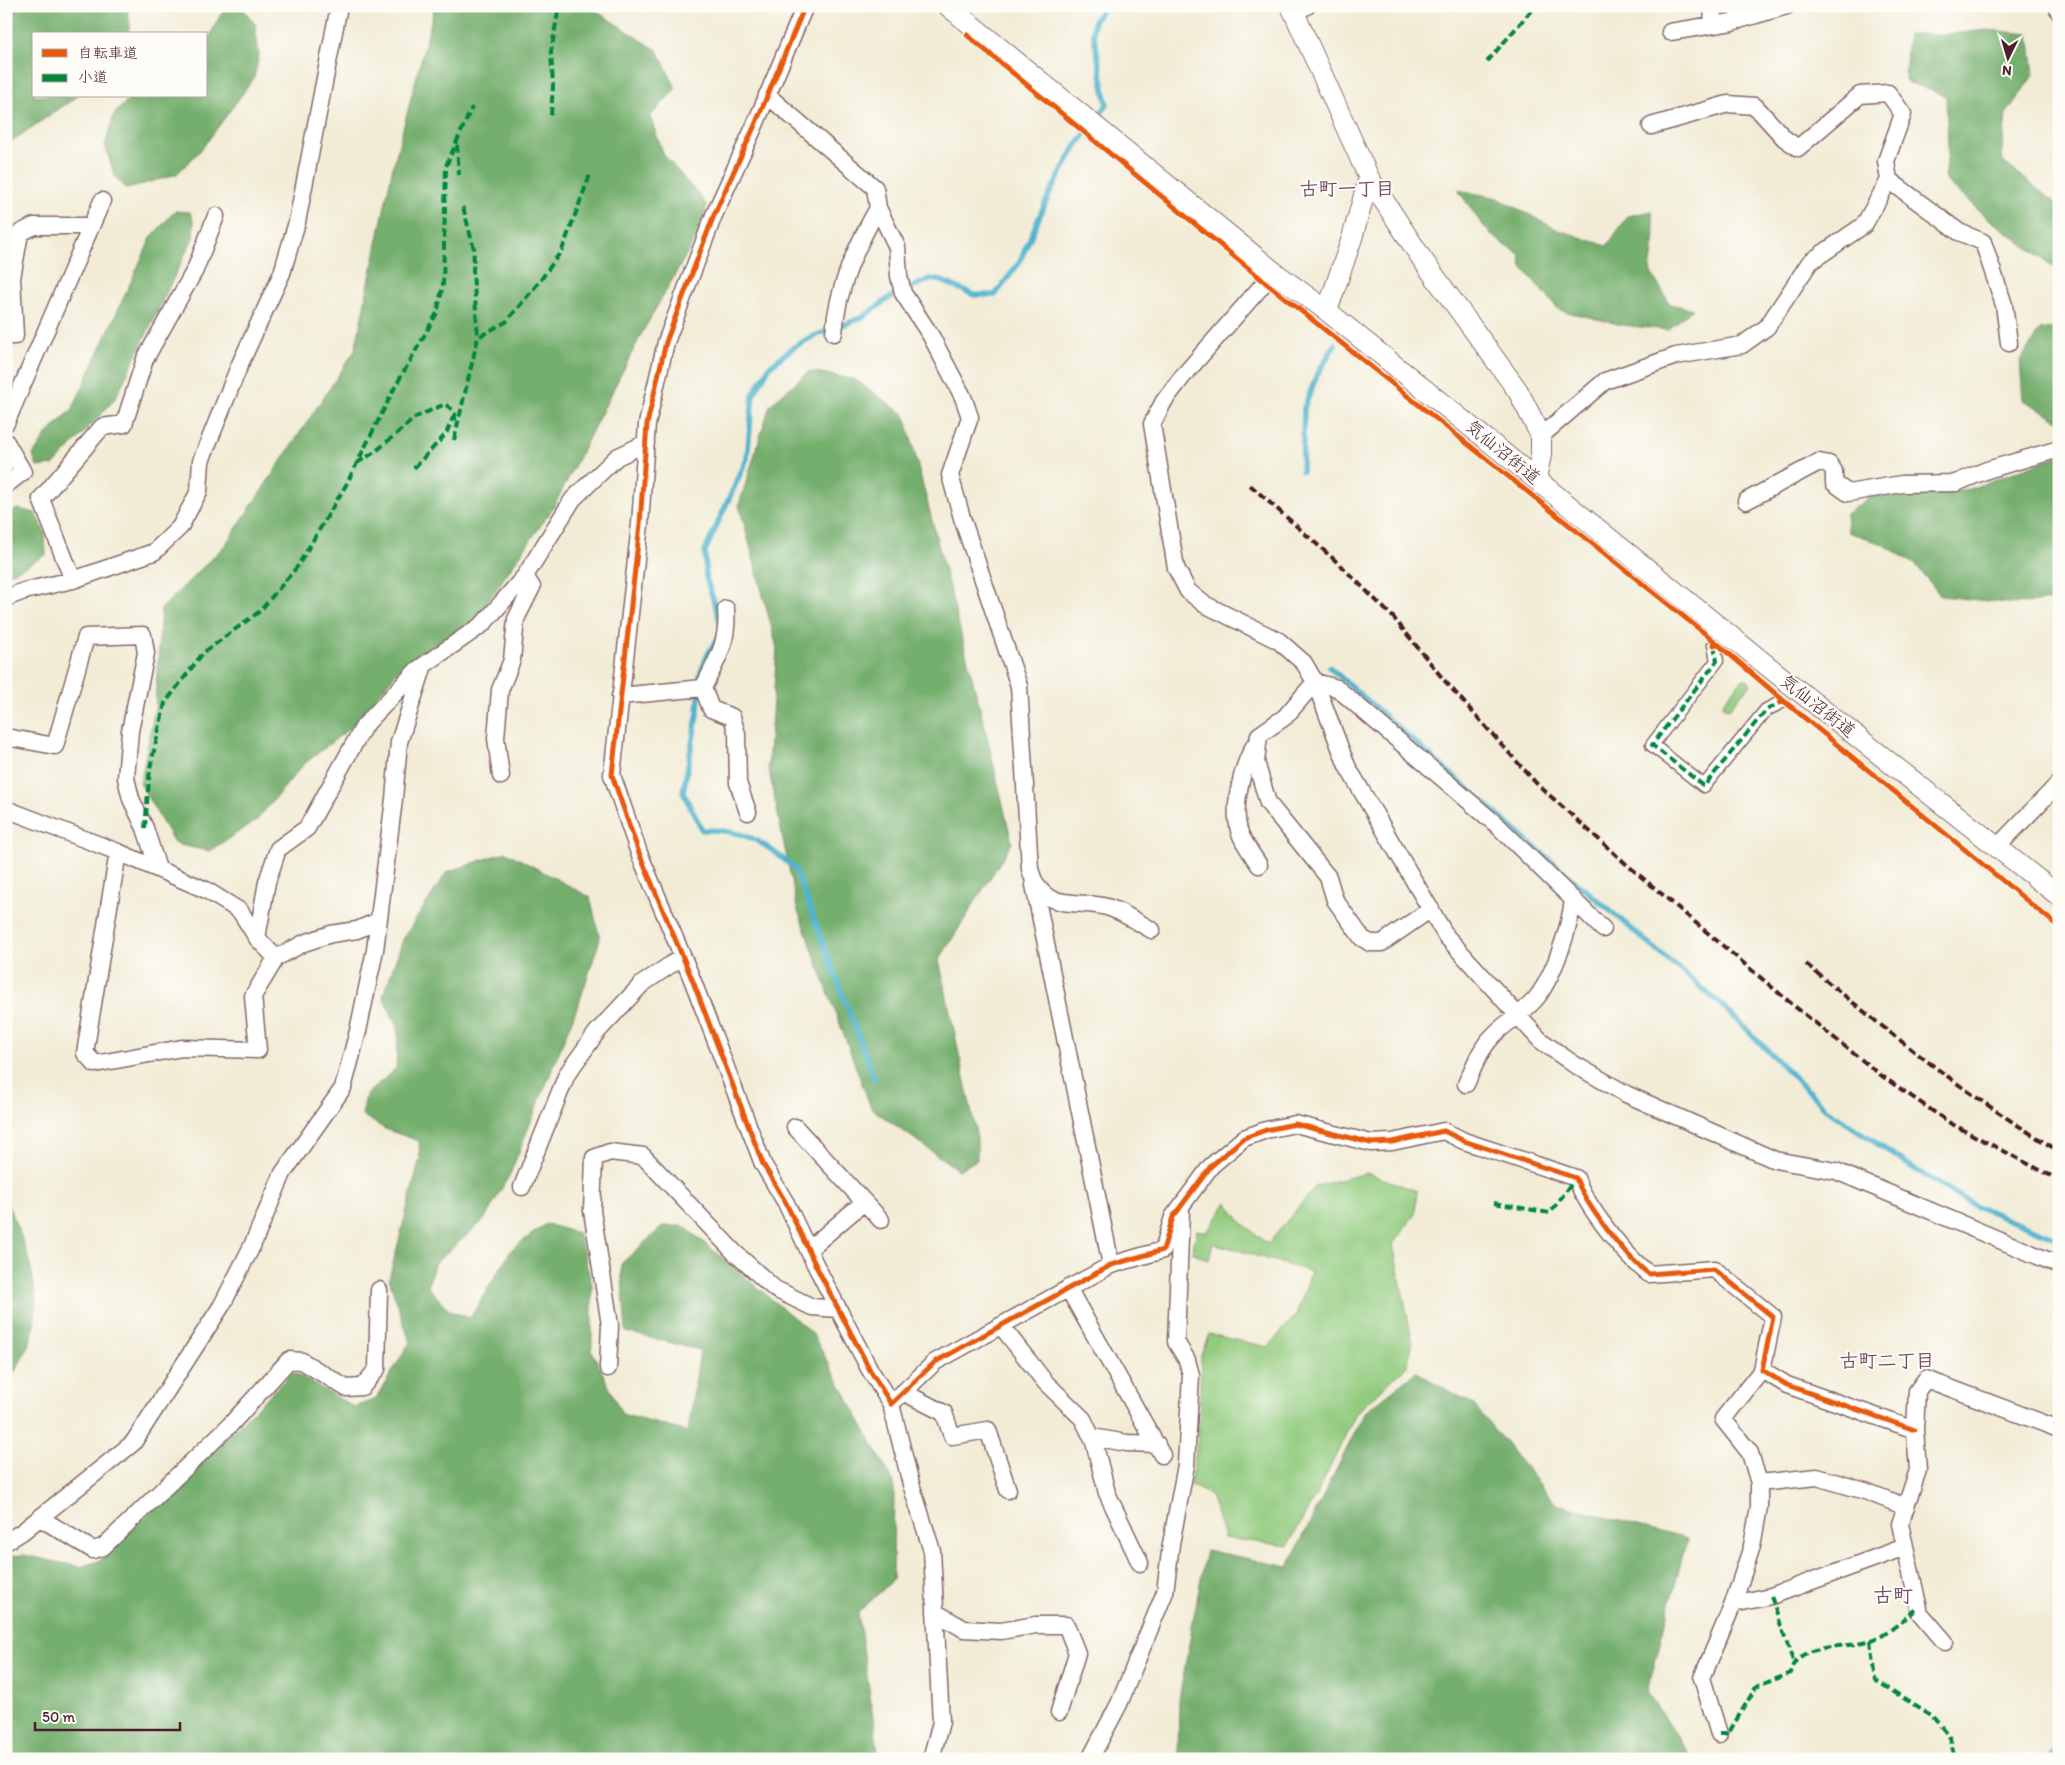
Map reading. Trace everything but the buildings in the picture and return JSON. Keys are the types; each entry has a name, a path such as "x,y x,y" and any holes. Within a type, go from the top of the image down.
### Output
{"street":[{"path":"6,598 24,591 74,580 154,552 180,527 199,491 201,461 240,364 282,274 297,222 339,6"},
{"path":"805,6 714,215 666,342 647,424 640,524 612,774 639,853 763,1164 786,1203 838,1309 891,1404 911,1484 932,1551 941,1722 931,1759"},
{"name":"気仙沼街道","path":"948,6 1274,272 1327,311 1780,676 1998,846 2056,887"},
{"path":"1712,26 1713,6"},
{"path":"1670,32 1732,22 1788,6"},
{"path":"2057,6 2059,12"},
{"path":"1297,8 1369,178 1422,259 1518,391 1541,436 1541,455 1536,478"},
{"path":"1541,436 1605,381 1676,356 1742,345 1767,326 1810,262 1864,225 1889,180 1886,161 1903,114 1888,93 1860,95 1798,148 1784,138 1755,106 1728,104 1651,126"},
{"path":"767,96 875,188 878,208 897,247 901,285 931,336 970,417 950,475 962,518 1019,686 1030,868 1111,1265"},
{"path":"1327,311 1352,238 1369,178"},
{"path":"1889,180 1959,232 1984,242 2004,305 2009,343"},
{"path":"6,423 102,201"},
{"path":"834,333 836,310 856,247 878,208"},
{"path":"74,580 41,499 102,427 124,424 145,359 195,270 216,216"},
{"path":"44,337 11,336 12,278 20,233 34,226 91,226"},
{"path":"1274,272 1183,376 1164,401 1152,424 1176,568 1188,591 1204,604 1279,640 1304,663 1315,682 1347,766 1446,936 1540,1040 1572,1063 1626,1094 1775,1160 1836,1171 2059,1265"},
{"path":"6,442 23,472 6,485"},
{"path":"257,938 268,882 278,849 308,828 364,726 424,665 483,624 525,576 573,499 617,457 646,444"},
{"path":"1746,501 1819,462 1829,464 1834,472 1834,483 1848,493 1902,484 1956,483 1987,470 2059,449"},
{"path":"501,776 496,738 500,690 512,660 516,619 532,587 525,576"},
{"path":"699,689 724,645 728,626 726,609"},
{"path":"6,737 55,746 86,637 143,635 146,653 130,731 126,778 158,869"},
{"path":"1714,645 1717,661 1652,745 1704,786 1766,710 1780,703"},
{"path":"6,1542 40,1518 133,1443 222,1305 252,1246 283,1173 343,1088 362,1013 378,921 394,799 399,742 424,665"},
{"path":"1259,865 1238,827 1238,797 1246,760 1259,735 1285,716 1315,682"},
{"path":"1315,682 1336,688 1498,826 1603,929"},
{"path":"620,696 699,689"},
{"path":"699,689 711,709 732,717 737,734 738,783 748,812"},
{"path":"1259,735 1256,762 1268,802 1328,876 1335,900 1346,919 1362,938 1370,944 1382,943 1431,909"},
{"path":"1998,846 2059,783"},
{"path":"6,809 118,852 206,890 240,911 257,938 276,958"},
{"path":"118,852 86,1054 95,1064 182,1048 258,1050 253,996 276,958 304,944 331,934 356,930 378,921"},
{"path":"1034,885 1043,894 1066,903 1108,907 1152,930"},
{"path":"1466,1084 1492,1036 1519,1016 1538,995 1556,958 1570,921 1573,899"},
{"path":"522,1187 567,1074 596,1032 642,984 682,957"},
{"path":"891,1404 935,1362 1002,1327 1111,1265 1163,1250 1173,1217 1211,1166 1244,1138 1266,1130 1294,1124 1323,1129 1371,1143 1392,1142 1444,1131 1464,1140 1576,1178 1581,1192 1629,1256 1649,1274 1714,1268 1773,1317 1762,1370 1723,1419 1750,1454 1759,1483 1759,1507 1752,1546 1733,1604 1702,1678 1719,1734"},
{"path":"795,1127 881,1220"},
{"path":"608,1368 610,1325 592,1211 594,1158 610,1152 643,1156 735,1253 775,1289 812,1308 838,1309"},
{"path":"808,1250 864,1202"},
{"path":"1090,1759 1119,1704 1165,1592 1170,1544 1186,1465 1191,1375 1187,1360 1176,1342 1181,1206"},
{"path":"1068,1288 1160,1450 1092,1437"},
{"path":"40,1518 92,1550 103,1547 231,1424 289,1360 302,1361 346,1388 362,1387 377,1369 379,1290"},
{"path":"1002,1327 1045,1382 1083,1419 1092,1437 1107,1493 1140,1563"},
{"path":"1762,1370 1787,1385 1915,1430"},
{"path":"1945,1642 1920,1613 1900,1524 1918,1470 1915,1430 1916,1390 1926,1380 2059,1429"},
{"path":"903,1392 944,1413 952,1436 988,1430 1008,1490"},
{"path":"1759,1483 1817,1477 1865,1491 1906,1507"},
{"path":"1733,1604 1771,1596 1905,1547"},
{"path":"935,1612 964,1629 1000,1631 1036,1625 1066,1625 1076,1653 1059,1712"}],"green space":[{"path":"6,6 127,6 130,26 128,32 32,32 32,98 75,98 6,145"},
{"path":"227,6 241,6 255,24 259,55 254,78 201,150 177,174 127,189 115,177 105,145 114,114 131,98 208,98 208,49 219,17"},
{"path":"435,6 588,6 657,50 676,88 650,117 664,155 707,205 701,229 642,333 553,508 476,618 399,670 351,727 303,765 256,821 209,851 175,844 140,784 155,708 161,609 226,544 355,350 392,171"},
{"path":"1987,30 2029,34 2034,74 2006,114 2001,160 2059,206 2059,271 1985,216 1945,180 1948,150 1946,96 1905,81 1908,34 1943,35"},
{"path":"1458,190 1498,198 1556,229 1607,246 1628,216 1652,211 1655,236 1650,271 1670,304 1693,309 1668,330 1622,325 1559,310 1521,266 1520,254 1499,241 1484,227"},
{"path":"175,211 190,212 194,223 193,238 115,399 54,465 37,467 33,455 47,434 73,408 152,236"},
{"path":"2059,327 2059,420 2023,400 2020,361 2040,330"},
{"path":"809,371 854,379 905,415 984,724 1012,843 939,960 977,1138 977,1160 958,1170 871,1108 797,908 768,766 777,648 739,505 770,405"},
{"path":"2059,455 2059,600 2016,604 1941,596 1916,565 1883,544 1848,532 1846,514 1870,497 1970,489"},
{"path":"18,509 35,513 45,533 46,555 6,576 6,514"},
{"path":"1743,679 1747,679 1751,684 1729,709 1724,708 1723,702"},
{"path":"506,852 590,897 600,939 580,1000 510,1174 484,1220 434,1264 428,1287 450,1311 470,1318 512,1249 546,1224 578,1233 592,1285 592,1351 622,1414 688,1432 700,1350 626,1332 621,1264 663,1226 684,1226 812,1333 894,1483 893,1580 858,1613 879,1759 6,1759 6,1556 24,1555 81,1567 101,1560 293,1372 354,1407 376,1399 410,1342 389,1279 420,1158 419,1141 385,1129 362,1115 366,1095 396,1068 398,1028 383,996 404,937 447,872"},
{"path":"1367,1173 1417,1191 1415,1214 1393,1244 1412,1340 1408,1365 1356,1413 1324,1480 1288,1546 1224,1538 1211,1495 1190,1485 1199,1434 1201,1355 1209,1334 1268,1347 1296,1315 1311,1272 1213,1243 1209,1260 1192,1252 1197,1230 1207,1232 1227,1202 1241,1222 1268,1244 1316,1186"},
{"path":"6,1201 25,1249 34,1283 36,1300 35,1317 28,1347 6,1386"},
{"path":"1416,1372 1473,1404 1556,1504 1687,1539 1647,1692 1693,1759 1178,1759 1179,1699 1206,1550 1288,1567 1365,1412"}],"waterway":[{"path":"720,621 706,577 705,551 747,459 753,395 770,366 794,347 812,337 863,317 892,296 930,279 942,281 974,295 995,295 1019,263 1049,195 1074,149 1107,105 1093,31 1094,21 1105,6"},
{"path":"1302,471 1304,408 1317,375 1335,344"},
{"path":"717,640 708,654 700,674 698,712 683,792 702,830 730,832 753,839 773,851 795,869 875,1080"},
{"path":"1329,667 1525,839 1723,1006 1826,1109 1916,1170 1976,1206 2059,1239"},
{"path":"2050,1759 2059,1744"}],"railway":[{"path":"1250,485 1337,562 1393,617 1444,680 1536,783 1625,863 1793,1005 1882,1076 1950,1123 2059,1180"},
{"path":"1806,964 1960,1086 2059,1151"}],"marked path":[{"path":"551,115 553,86 551,52 559,6"},
{"path":"1487,62 1535,6"},
{"path":"145,828 150,768 165,703 203,653 260,611 297,567 346,485 394,389 437,313 443,285 446,166 472,107"},
{"path":"457,145 459,175"},
{"path":"454,440 478,337 506,322 540,281 562,250 590,175"},
{"path":"463,207 474,249 473,272 478,337"},
{"path":"357,463 375,452 416,417 445,404 455,412 455,422"},
{"path":"414,468 446,434 454,415"},
{"path":"1714,645 1717,661 1652,745 1704,786 1766,710 1780,703"},
{"path":"1494,1203 1550,1213 1576,1178"},
{"path":"1771,1596 1794,1664"},
{"path":"1719,1734 1728,1734 1756,1687 1791,1673 1795,1663 1803,1656 1824,1648 1877,1639 1918,1608"},
{"path":"1870,1641 1875,1680 1932,1716 1950,1737 1955,1759"}],"cycle path":[{"path":"805,6 755,125 714,215 666,342 647,424 640,524 612,775 639,853 692,979 763,1164 786,1203 815,1264 870,1370 891,1404 935,1362 1111,1265 1163,1250 1173,1217 1211,1166 1244,1138 1266,1130 1295,1124 1371,1143 1392,1142 1444,1131 1464,1141 1576,1178 1588,1202 1607,1230 1639,1266 1649,1274 1714,1269 1773,1317 1762,1370 1787,1385 1915,1430"},
{"path":"967,35 1265,282 1713,640 1714,645"},
{"path":"1713,640 1784,701"},
{"path":"1780,703 1784,701 2059,927"}],"district":[{"name":"古町一丁目","path":"1347,188"},
{"name":"古町二丁目","path":"1887,1360"},
{"name":"古町","path":"1893,1595"}]}
